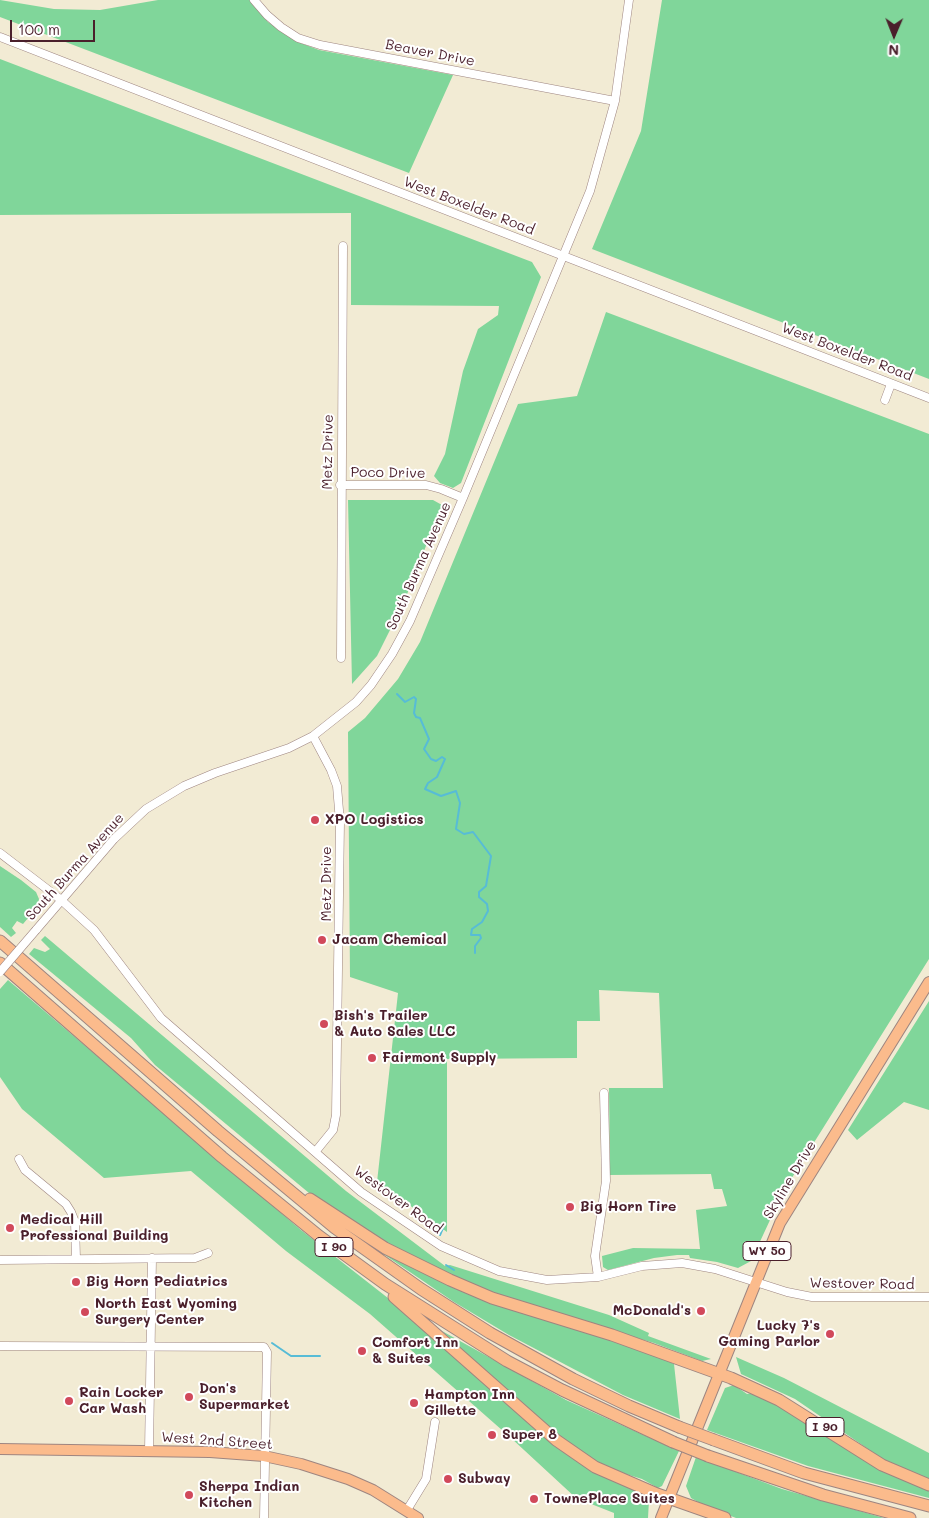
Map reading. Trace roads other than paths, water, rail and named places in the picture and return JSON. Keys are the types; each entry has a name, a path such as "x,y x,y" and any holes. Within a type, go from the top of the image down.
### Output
{"highway":[{"name":"I 90","path":"0,941 218,1131 335,1228 421,1289 490,1333 574,1379 680,1427 804,1473 929,1506"},
{"name":"I 90","path":"0,963 194,1134 428,1326 556,1440 595,1467 725,1518"},
{"name":"I 90","path":"218,1131 350,1227 385,1248 450,1280 502,1302 612,1335 719,1374 779,1400 882,1465 929,1485"},
{"name":"I 90","path":"319,1236 424,1310 507,1361 562,1390 673,1442 708,1456 814,1492 910,1518"}],"main road":[{"name":"Skyline Drive","path":"661,1518 780,1223 792,1200 929,982"},
{"name":"West 2nd Street","path":"0,1450 210,1452 264,1456 301,1464 348,1479 373,1490 418,1518"}],"street":[{"name":"Beaver Drive","path":"254,0 266,15 280,27 298,38 320,45 615,101"},
{"name":"South Burma Avenue","path":"0,972 60,899 133,820 157,802 215,773 282,750 313,736 339,718 356,702 371,686 392,654 410,621 463,498 590,190 615,101 629,0"},
{"name":"West Boxelder Road","path":"0,37 929,398"},
{"name":"Metz Drive","path":"341,658 340,485 343,246"},
{"path":"885,400 891,384"},
{"name":"Poco Drive","path":"340,485 426,485 463,498"},
{"name":"Metz Drive","path":"313,736 331,770 337,786 340,822 336,1115 333,1130 316,1151"},
{"name":"Westover Road","path":"0,853 60,899 106,943 137,989 161,1018 361,1192 404,1223 449,1250 481,1264 525,1277 547,1280 598,1278 642,1266 682,1263 715,1269 787,1292 812,1297 929,1297"},
{"path":"598,1278 595,1256 606,1181 604,1093"},
{"path":"19,1158 26,1170 66,1204 71,1212 76,1222 76,1259"},
{"path":"0,1260 195,1258 208,1253"},
{"path":"149,1451 152,1258"},
{"path":"0,1346 150,1345 264,1347 266,1352 264,1518"},
{"path":"407,1510 426,1479 435,1422"}],"waterway":[{"path":"397,694 405,702 414,697 416,699 414,713 416,717 420,718 429,739 424,749 431,759 436,761 442,757 445,759 437,777 428,783 425,789 441,796 456,791 460,803 456,829 464,834 473,832 491,856 486,886 479,892 479,897 487,904 488,911 482,922 472,929 471,935 480,935 481,938 475,946 475,953"},
{"path":"440,1235 443,1228"},
{"path":"446,1265 454,1270"},
{"path":"272,1343 291,1356 320,1356"}],"place":[{"name":"XPO Logistics","path":"315,820"},
{"name":"Jacam Chemical","path":"322,940"},
{"name":"Bish's Trailer & Auto Sales LLC","path":"324,1024"},
{"name":"Fairmont Supply","path":"372,1058"},
{"name":"Big Horn Tire","path":"570,1207"},
{"name":"Medical Hill Professional Building","path":"10,1228"},
{"name":"Big Horn Pediatrics","path":"76,1282"},
{"name":"McDonald's","path":"701,1311"},
{"name":"North East Wyoming Surgery Center","path":"85,1312"},
{"name":"Lucky 7's Gaming Parlor","path":"830,1334"},
{"name":"Comfort Inn & Suites","path":"362,1351"},
{"name":"Don's Supermarket","path":"189,1397"},
{"name":"Rain Locker Car Wash","path":"69,1401"},
{"name":"Hampton Inn Gillette","path":"414,1403"},
{"name":"Super 8","path":"492,1435"},
{"name":"Subway","path":"448,1479"},
{"name":"Sherpa Indian Kitchen","path":"189,1495"},
{"name":"TownePlace Suites","path":"534,1499"}]}
